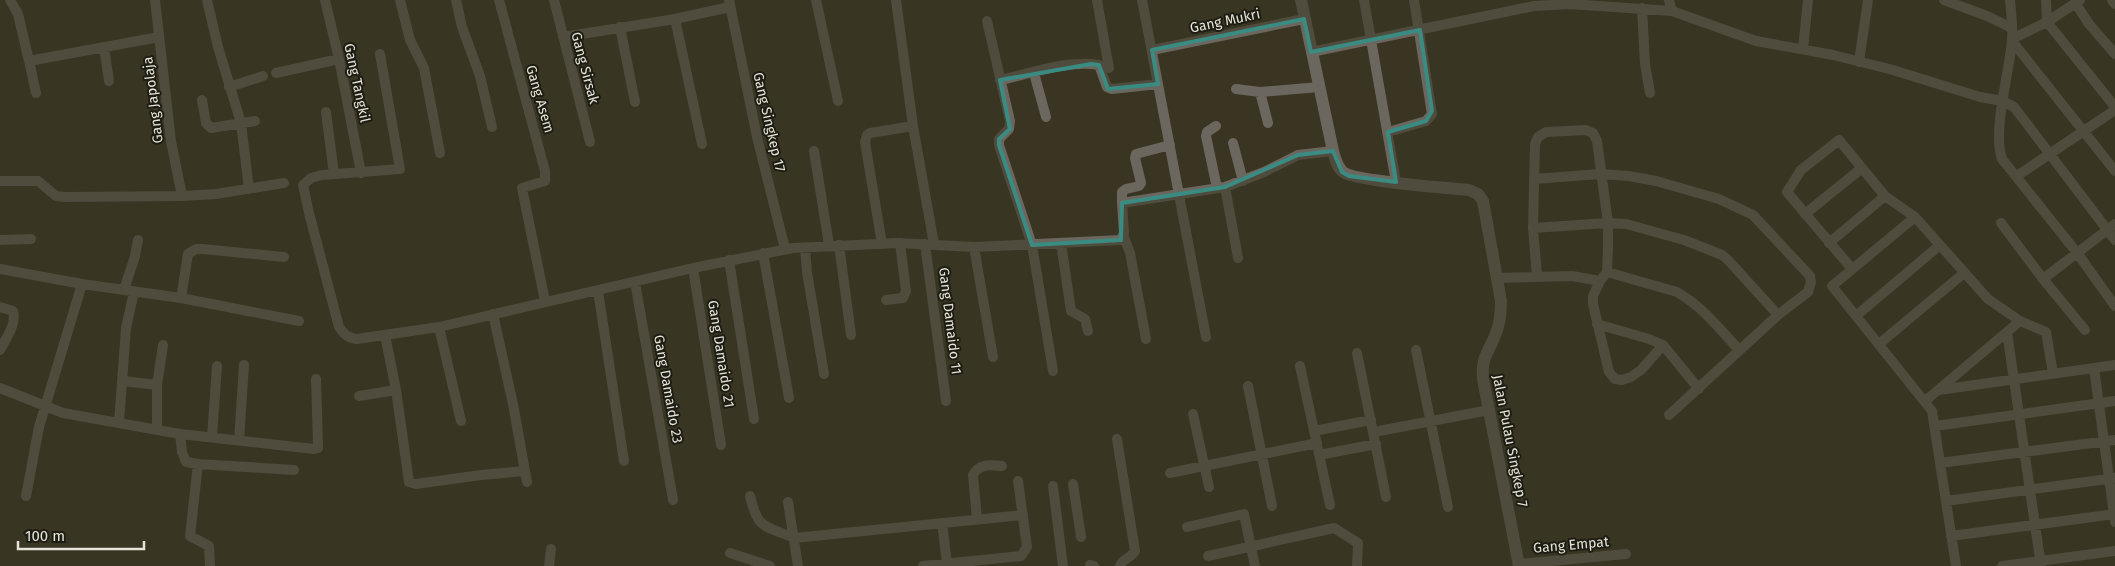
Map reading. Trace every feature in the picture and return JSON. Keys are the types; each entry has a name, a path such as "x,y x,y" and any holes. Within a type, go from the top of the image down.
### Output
{"street":[{"path":"10,0 18,14 36,93"},
{"name":"Gang Japolaja","path":"155,0 171,142 182,196"},
{"path":"207,0 229,87 241,123 250,189"},
{"name":"Gang Tangkil","path":"325,0 339,59 361,173"},
{"path":"400,0 410,40 424,68 440,153"},
{"path":"456,0 462,27 480,76 492,127"},
{"name":"Gang Asem","path":"499,0 545,171 545,180 522,188 545,301"},
{"name":"Gang Sirsak","path":"554,0 590,142"},
{"path":"816,0 838,101"},
{"name":"Gang Damaido 11","path":"896,0 930,244 946,401"},
{"path":"1097,0 1109,68"},
{"path":"1142,0 1206,337"},
{"name":"Jalan Pulau Singkep 7","path":"1300,0 1333,151 1342,172 1349,176 1469,190 1478,194 1483,201 1496,278 1502,301 1496,333 1482,359 1482,368 1519,565"},
{"path":"1364,0 1396,182"},
{"path":"1388,132 1426,121 1431,116 1432,111 1414,0"},
{"path":"1669,0 1672,11"},
{"path":"1804,49 1808,0"},
{"path":"1859,62 1868,0"},
{"path":"1944,0 1987,16 2012,28"},
{"path":"2010,0 2012,40 1998,144 2002,159 2078,254 2115,306"},
{"path":"2017,176 2115,109 2048,22 2046,0"},
{"path":"2112,0 2115,4"},
{"path":"2012,40 2048,22 2078,2 2093,29 2115,54"},
{"path":"1311,52 1420,30 1533,3 1672,11 1756,41 1804,49 1893,70 2003,101 2014,107 2049,154 2111,227 2115,240"},
{"path":"562,37 675,19 730,4"},
{"name":"Gang Singkep 17","path":"730,4 757,137 785,249"},
{"path":"1642,8 1644,53 1650,92"},
{"path":"675,19 702,144"},
{"name":"Gang Mukri","path":"1152,50 1304,19"},
{"path":"987,22 1010,126 999,139 999,145 1009,182 1032,245 1053,371"},
{"path":"620,27 635,102"},
{"path":"30,60 159,37"},
{"path":"2012,40 2115,171"},
{"path":"104,47 109,81"},
{"path":"380,54 400,169 334,174 312,178 303,185 339,327 344,335 349,338 357,339 439,327 545,301 785,249 900,243 974,247 1121,240 1130,244"},
{"path":"276,73 339,59"},
{"path":"1000,80 1066,66 1091,64 1099,65 1107,87 1112,89 1158,84"},
{"path":"1034,73 1046,117"},
{"path":"229,87 264,76"},
{"path":"1236,90 1260,92 1319,87"},
{"path":"1260,92 1268,123"},
{"path":"202,100 206,123 211,128 255,121"},
{"path":"326,112 334,174"},
{"path":"882,244 865,142 866,138 870,133 913,126"},
{"path":"1216,126 1207,132 1206,136 1238,258"},
{"path":"1537,276 1533,228 1535,144 1538,137 1546,132 1586,130 1593,133 1597,141 1608,223 1607,272 1600,281 1593,296 1597,324 1609,372 1615,379 1622,380 1641,370 1664,345"},
{"path":"1852,269 1787,192 1801,170 1839,140 1885,196 1915,217 1988,299 2020,321 2046,332 2053,373"},
{"path":"1234,143 1243,181"},
{"path":"1146,339 1122,204 1122,192 1141,184 1135,158 1136,154 1170,145"},
{"path":"1122,204 1221,188 1243,181 1298,155 1333,151"},
{"path":"814,152 851,335"},
{"path":"1805,214 1862,168"},
{"path":"1534,179 1600,174 1656,180 1719,200 1753,214 1810,276 1811,282 1808,292 1778,315 1669,415"},
{"path":"0,181 38,181 56,196 65,197 216,194 284,183"},
{"path":"1829,243 1885,196"},
{"path":"1915,217 1832,286 1932,411 1956,566"},
{"path":"1533,228 1608,223 1626,224 1661,232 1722,255 1778,315"},
{"path":"2001,223 2085,330"},
{"path":"2044,279 2111,227"},
{"path":"0,240 31,239"},
{"path":"119,422 129,291 138,240"},
{"path":"886,300 902,298 905,295 906,285 900,243"},
{"path":"1061,243 1071,311 1085,319 1088,331"},
{"path":"1856,316 1940,245"},
{"path":"974,247 993,357"},
{"path":"805,248 807,272 824,374"},
{"path":"180,298 188,254 191,251 203,249 284,257"},
{"path":"763,253 789,398"},
{"path":"729,260 754,419"},
{"name":"Gang Damaido 21","path":"693,268 721,445"},
{"path":"0,269 82,284 180,298 299,320"},
{"path":"1607,272 1678,292 1703,310 1739,350"},
{"path":"1879,344 1964,273"},
{"path":"1496,278 1537,276 1582,277 1600,281"},
{"name":"Gang Damaido 23","path":"636,282 673,500"},
{"path":"26,496 39,427 82,284"},
{"path":"598,291 624,461"},
{"path":"0,307 13,311 14,322 0,350"},
{"path":"493,314 513,404 527,482"},
{"path":"1925,402 2020,321"},
{"path":"1597,324 1664,345 1698,389"},
{"path":"439,327 461,421"},
{"path":"2007,332 2041,563"},
{"path":"385,335 396,390 409,482 416,484 481,474 525,471"},
{"path":"157,430 158,385 163,345"},
{"path":"1416,350 1448,507"},
{"path":"1357,353 1386,497"},
{"path":"1939,390 2115,364"},
{"path":"212,437 217,366"},
{"path":"238,440 244,366"},
{"path":"1300,366 1330,506"},
{"path":"1951,536 2115,516 2112,478 2104,441 2094,368"},
{"path":"0,388 63,413 180,434 308,449 318,448 316,379"},
{"path":"123,381 158,385"},
{"path":"1248,386 1260,454 1272,506"},
{"path":"359,396 396,390"},
{"path":"1934,426 2115,402"},
{"path":"1374,432 1489,410"},
{"path":"1194,414 1209,487"},
{"path":"1314,431 1371,420"},
{"path":"180,434 183,458 186,462 294,470"},
{"path":"1117,440 1135,551 1132,557 1124,560 1120,566"},
{"path":"1940,464 2115,440"},
{"path":"1170,474 1317,443"},
{"path":"1319,455 1376,444"},
{"path":"198,464 190,536 209,546 210,566"},
{"path":"977,519 973,475 983,465 1002,466"},
{"path":"1946,501 2112,478"},
{"path":"924,566 1003,562 1021,556 1027,547 1018,481"},
{"path":"1073,484 1082,537"},
{"path":"1054,486 1063,566"},
{"path":"750,496 756,519 760,524 794,538 1023,515"},
{"path":"788,502 798,566"},
{"path":"1187,527 1244,514 1256,566"},
{"path":"1059,520 1078,517"},
{"path":"942,524 954,564"},
{"path":"1208,556 1334,528 1358,543 1357,566"},
{"path":"549,566 551,550"},
{"path":"2002,566 2041,563 2115,551"},
{"path":"730,553 770,566"},
{"name":"Gang Empat","path":"1519,565 1626,554"}],"highlighted area":[{"path":"1304,19 1311,52 1420,30 1432,111 1426,121 1388,132 1396,182 1349,176 1342,172 1333,151 1298,155 1225,187 1122,203 1121,240 1032,245 999,145 999,139 1010,129 1000,80 1091,64 1099,65 1108,89 1158,84 1152,50"}]}
